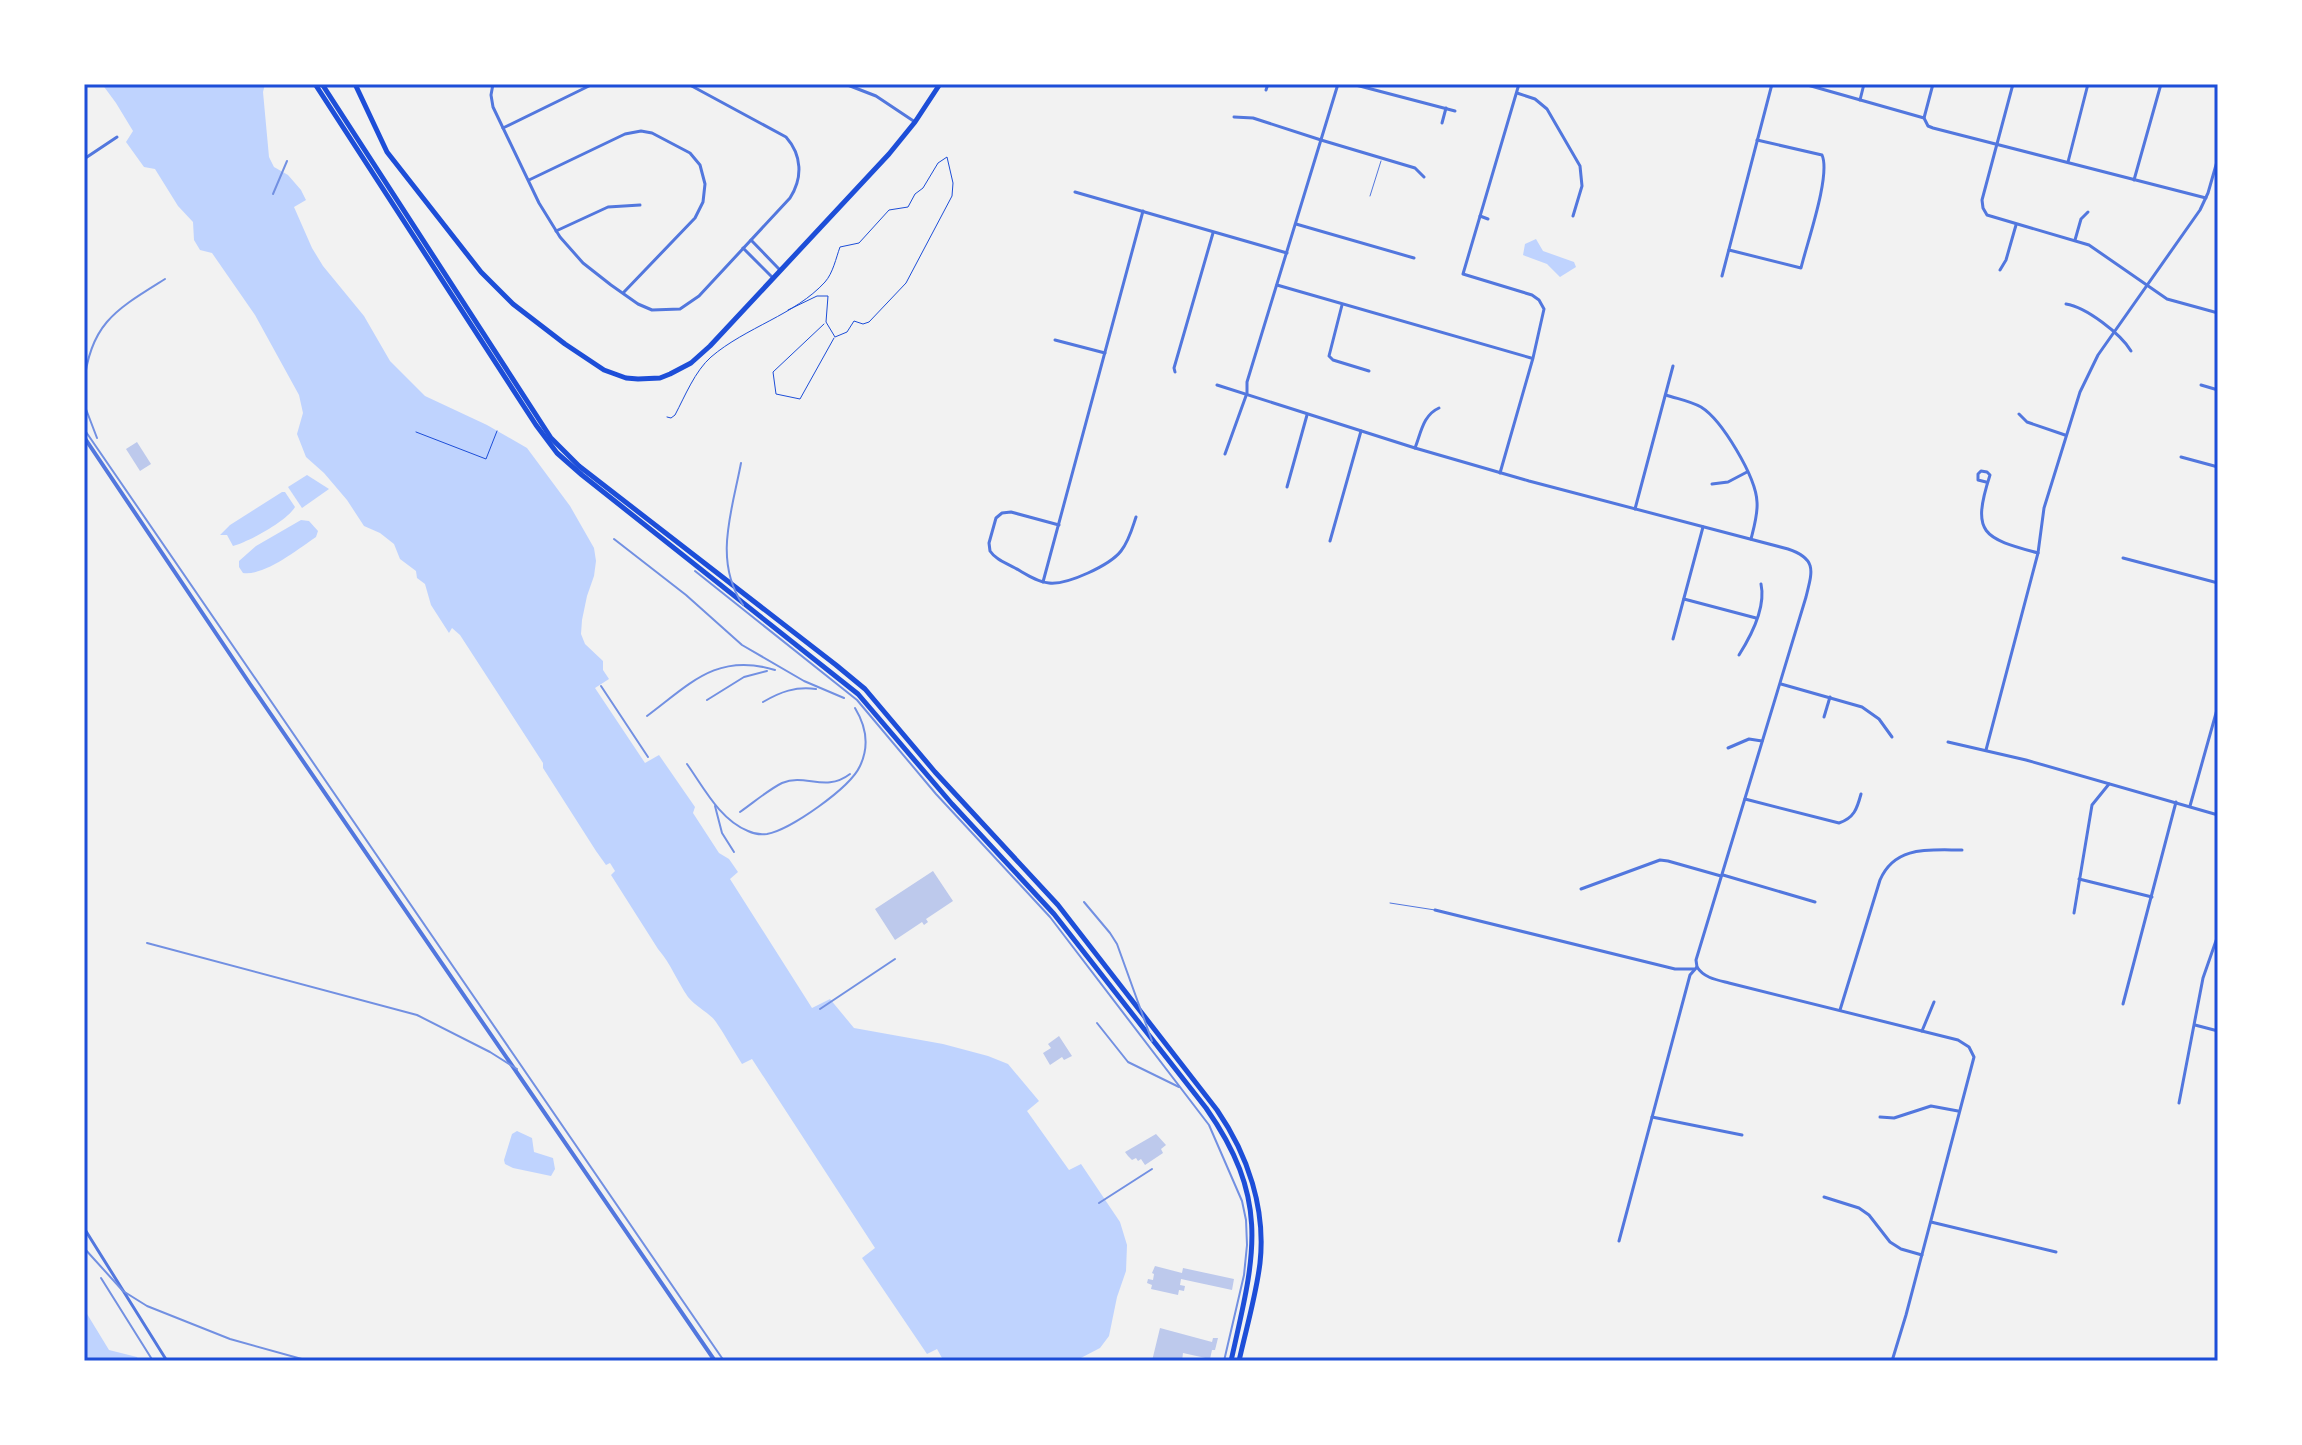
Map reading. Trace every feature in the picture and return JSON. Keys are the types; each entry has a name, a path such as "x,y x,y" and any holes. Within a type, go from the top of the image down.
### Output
{"main road":[{"path":"315,84 557,453 858,694 952,804 1054,914 1206,1108 1236,1160 1251,1211 1251,1268 1231,1361"},
{"path":"322,84 551,438 579,466 865,689 944,782 1058,905 1222,1117 1238,1144 1250,1175 1260,1236 1255,1292 1239,1361"},
{"path":"355,84 387,152 481,272 523,313 604,370 626,378 650,379 680,369 696,360 710,346 869,176 915,122 940,84"}],"street":[{"path":"493,84 491,101 539,203 556,231 583,263 652,310 680,309 699,296 790,198 799,170 796,152 781,134 688,84"},
{"path":"503,128 593,84"},
{"path":"845,84 876,96 915,122"},
{"path":"1266,90 1268,84"},
{"path":"1225,454 1247,393 1247,382 1338,84"},
{"path":"1352,84 1455,111"},
{"path":"1500,473 1544,309 1532,295 1463,274 1519,84"},
{"path":"1722,276 1772,84"},
{"path":"1804,84 1924,118"},
{"path":"1860,100 1864,84"},
{"path":"1933,84 1924,118 1928,126 2206,198"},
{"path":"2013,84 1982,200 1984,212 1993,218 2095,248 2146,287 2175,302 2218,313"},
{"path":"2067,163 2088,84"},
{"path":"2134,180 2161,84"},
{"path":"1517,93 1535,99 1547,109 1580,166 1582,186 1573,216"},
{"path":"1442,123 1446,108"},
{"path":"1234,117 1253,118 1415,168 1424,177"},
{"path":"529,180 625,134 641,131 674,143 696,158 705,184 700,210 623,293"},
{"path":"84,159 117,137"},
{"path":"1729,250 1801,268 1826,165 1822,155 1757,140"},
{"path":"1499,156 1506,159"},
{"path":"1986,750 2038,553 2042,517 2065,435 2089,371 2189,228 2206,198 2218,158"},
{"path":"1075,192 1287,254"},
{"path":"556,231 608,207 640,205"},
{"path":"1043,582 1143,211"},
{"path":"2075,241 2081,217 2088,212"},
{"path":"1480,216 1488,219"},
{"path":"1296,224 1414,258"},
{"path":"2000,270 2016,225"},
{"path":"1175,372 1213,232"},
{"path":"751,240 780,270"},
{"path":"743,248 773,278"},
{"path":"1277,285 1533,358"},
{"path":"1343,304 1329,356 1369,371"},
{"path":"2066,304 2078,307 2114,332 2131,351"},
{"path":"1055,340 1105,353"},
{"path":"1635,509 1673,366"},
{"path":"1217,385 1500,473 1797,552 1808,561 1811,578 1696,960 1700,972 1708,977 1958,1040 1969,1047 1974,1057 1892,1361"},
{"path":"2201,385 2218,390"},
{"path":"1666,395 1691,402 1714,418 1724,431 1753,481 1757,499 1751,539"},
{"path":"1415,448 1426,419 1434,409 1439,408"},
{"path":"2019,414 2027,422 2065,435"},
{"path":"1287,487 1307,415"},
{"path":"1330,541 1361,431"},
{"path":"84,437 272,717 715,1361"},
{"path":"2181,457 2218,467"},
{"path":"1712,484 1728,482 1747,472"},
{"path":"1986,482 1981,514 1986,532 2002,543 2038,553"},
{"path":"1059,525 1011,512 1002,513 996,518 989,543 991,553 1043,582 1068,581 1111,561 1125,546 1136,517"},
{"path":"1673,639 1703,527"},
{"path":"2123,558 2218,583"},
{"path":"1739,655 1753,630 1762,597 1761,584"},
{"path":"1684,599 1756,618"},
{"path":"1781,684 1867,709 1892,737"},
{"path":"1824,717 1830,697"},
{"path":"2190,806 2218,706"},
{"path":"1728,748 1749,739 1763,741"},
{"path":"1948,742 2218,815"},
{"path":"2074,913 2092,805 2109,784"},
{"path":"1745,799 1839,823 1855,813 1861,794"},
{"path":"2123,1004 2176,802"},
{"path":"1840,1010 1880,880 1888,866 1900,855 1911,851 1962,850"},
{"path":"1581,889 1660,860 1815,902"},
{"path":"2079,879 2152,897"},
{"path":"1435,910 1675,969 1697,967"},
{"path":"2179,1103 2203,978 2218,935"},
{"path":"1619,1241 1690,975 1697,967"},
{"path":"1922,1031 1934,1002"},
{"path":"2195,1025 2218,1031"},
{"path":"1880,1117 1894,1118 1931,1106 1958,1111"},
{"path":"1652,1117 1742,1135"},
{"path":"1824,1197 1859,1208 1869,1215 1895,1246 1922,1255"},
{"path":"1931,1222 2056,1252"},
{"path":"84,1228 167,1361"}],"lane":[{"path":"1370,196 1381,158"},
{"path":"1390,903 1435,910"}],"path":[{"path":"667,417 675,415 710,358 800,303 827,280 840,247 859,243 889,210 908,207 938,163 947,157 953,183 952,196 906,283 869,322 854,321 847,332 835,337 800,399 776,394 773,372 826,322"},
{"path":"788,310 817,296 828,296 826,322 835,337"},
{"path":"416,432 486,459 497,431"}],"water":[{"path":"102,84 265,84 263,92 269,157 274,167 288,175 301,190 306,200 294,207 312,248 364,316 390,361 425,396 527,448 570,506 594,548 596,561 581,634 585,644 603,661 603,670 609,679 595,688 645,763 659,755 695,807 693,813 719,853 729,859 738,872 730,879 812,1008 830,999 854,1028 943,1044 1008,1064 1039,1101 1027,1111 1069,1170 1081,1164 1120,1222 1127,1245 1126,1271 1109,1336 1100,1348 1075,1361 938,1361 942,1358 937,1349 927,1354 862,1258 875,1248 752,1059 742,1064 716,1022 688,997 611,875 615,871 610,863 606,865 596,851 460,635 452,628 449,633 431,605 425,584 417,578 416,571 400,559 394,544 364,526 347,500 306,457 297,434 303,413 299,395 255,315 212,253 200,250 194,240 193,222 178,206 155,169 144,167 126,142 133,131"},
{"path":"1536,239 1543,251 1574,262 1576,267 1560,277 1547,264 1523,255 1525,244"},
{"path":"307,475 329,489 302,508 288,487"},
{"path":"282,492 295,507 276,524 233,546 227,535 220,535 230,525"},
{"path":"301,520 309,521 318,531 316,537 271,566 243,573 239,561 256,546"},
{"path":"517,1131 532,1138 534,1152 553,1158 555,1169 551,1176 505,1164 512,1134"},
{"path":"84,1309 109,1350 137,1357 139,1361 84,1361"}],"building":[{"path":"137,442 151,464 140,471 126,449"},
{"path":"933,871 953,901 926,919 928,922 924,925 922,922 895,940 875,909"},
{"path":"1059,1036 1072,1056 1064,1060 1062,1057 1050,1065 1043,1053 1051,1048 1048,1044"},
{"path":"1156,1134 1166,1145 1161,1149 1163,1153 1145,1165 1141,1159 1132,1160 1125,1152"},
{"path":"1155,1266 1182,1273 1183,1268 1234,1279 1232,1290 1181,1279 1180,1285 1185,1286 1178,1295 1151,1289 1152,1285 1147,1283 1148,1279 1153,1280"},
{"path":"1160,1328 1212,1342 1213,1338 1218,1338 1215,1350 1212,1350 1210,1359 1183,1353 1182,1361 1152,1361"}],"railway":[{"path":"273,194 287,161"},
{"path":"84,384 92,346 109,320 133,299 165,279"},
{"path":"84,404 97,438"},
{"path":"84,429 724,1361"},
{"path":"741,463 727,536 727,553 734,588 743,605"},
{"path":"614,539 686,595 742,645 804,681 844,698"},
{"path":"695,571 857,700 936,794 1050,917 1209,1125 1242,1201 1246,1220 1244,1275 1224,1361"},
{"path":"647,716 691,683 720,668 755,665 775,670"},
{"path":"707,700 744,677 767,671"},
{"path":"601,686 648,757"},
{"path":"763,702 788,691 816,689"},
{"path":"687,764 713,802 738,826 757,834 777,831 804,817 832,796 860,766 865,751 865,736 855,708"},
{"path":"740,812 782,783 799,780 832,782 850,774"},
{"path":"715,806 722,833 734,852"},
{"path":"1084,902 1117,944 1152,1041"},
{"path":"147,943 417,1015 517,1069"},
{"path":"820,1009 895,959"},
{"path":"1097,1023 1128,1062 1179,1087"},
{"path":"1099,1203 1152,1169"},
{"path":"84,1248 123,1291 147,1306 230,1339 309,1361"},
{"path":"101,1278 153,1361"}]}
